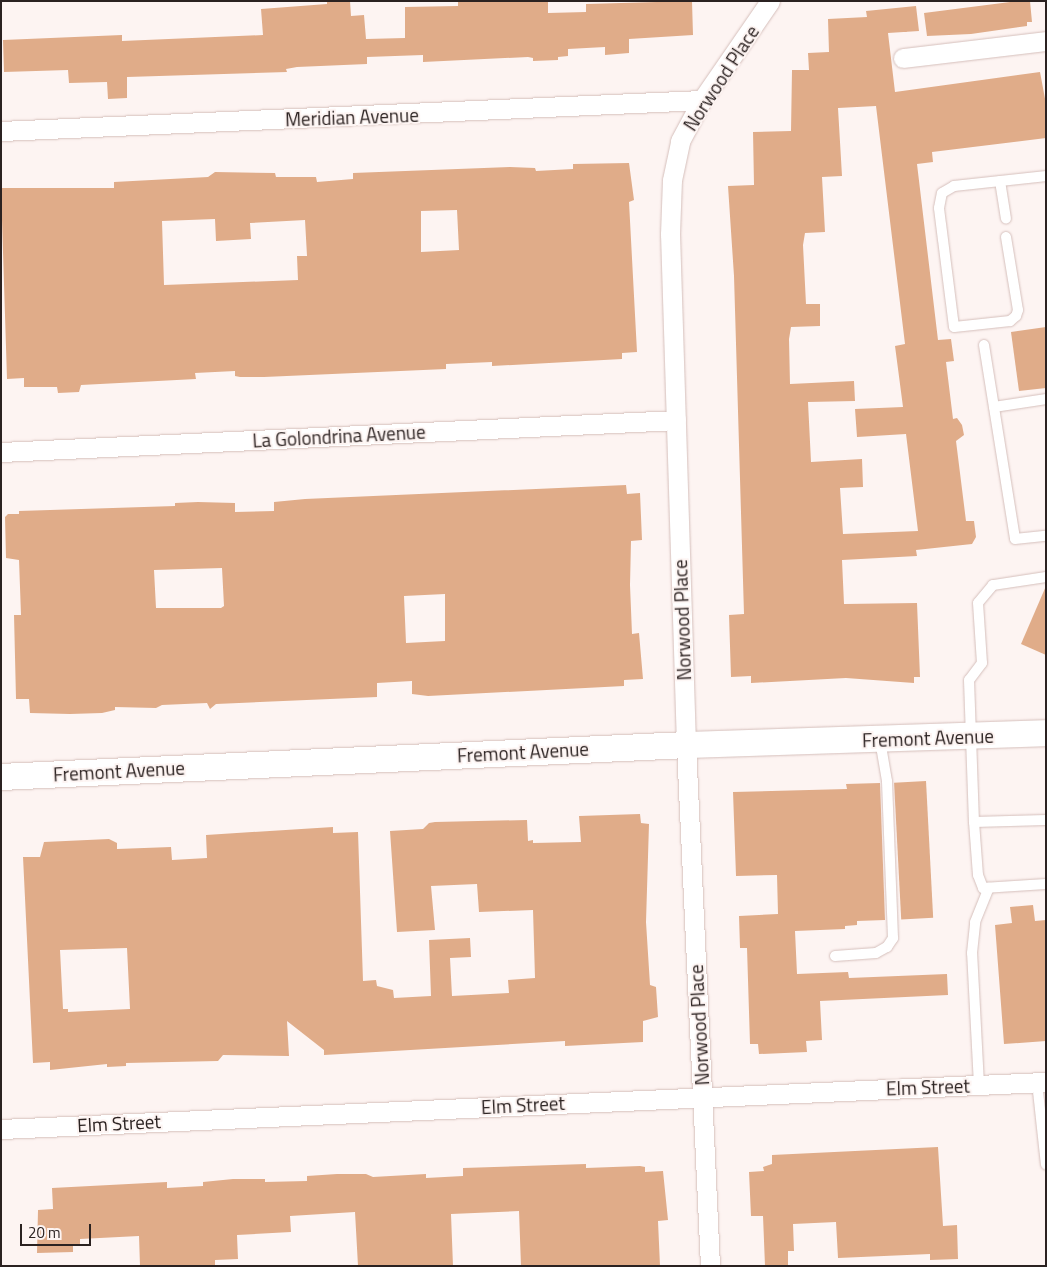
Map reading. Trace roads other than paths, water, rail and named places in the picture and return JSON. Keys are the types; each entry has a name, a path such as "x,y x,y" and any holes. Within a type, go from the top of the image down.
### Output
{"main road":[{"name":"Fremont Avenue","path":"1,777 686,745 1046,734"}],"street":[{"name":"Norwood Place","path":"710,1266 686,745 670,234 672,180 680,141 702,100 770,1"},
{"path":"903,58 1046,40"},
{"name":"Meridian Avenue","path":"1,131 702,100"},
{"name":"La Golondrina Avenue","path":"1,452 676,420"},
{"name":"Elm Street","path":"1,1129 1041,1082"}],"lane":[{"path":"1006,237 1018,310 1016,316 1010,321 954,327 938,208 942,193 954,186 1046,176"},
{"path":"1000,181 1006,219"},
{"path":"984,345 1015,539 1046,536"},
{"path":"994,407 1046,399"},
{"path":"1046,577 993,584 978,603 982,663 969,680 973,736 974,822 978,874 983,888 1046,884"},
{"path":"835,956 876,953 887,948 893,938 887,781 880,740"},
{"path":"974,822 1046,820"},
{"path":"979,1085 972,953 975,922 989,888"},
{"path":"1041,1082 1046,1164"}]}
